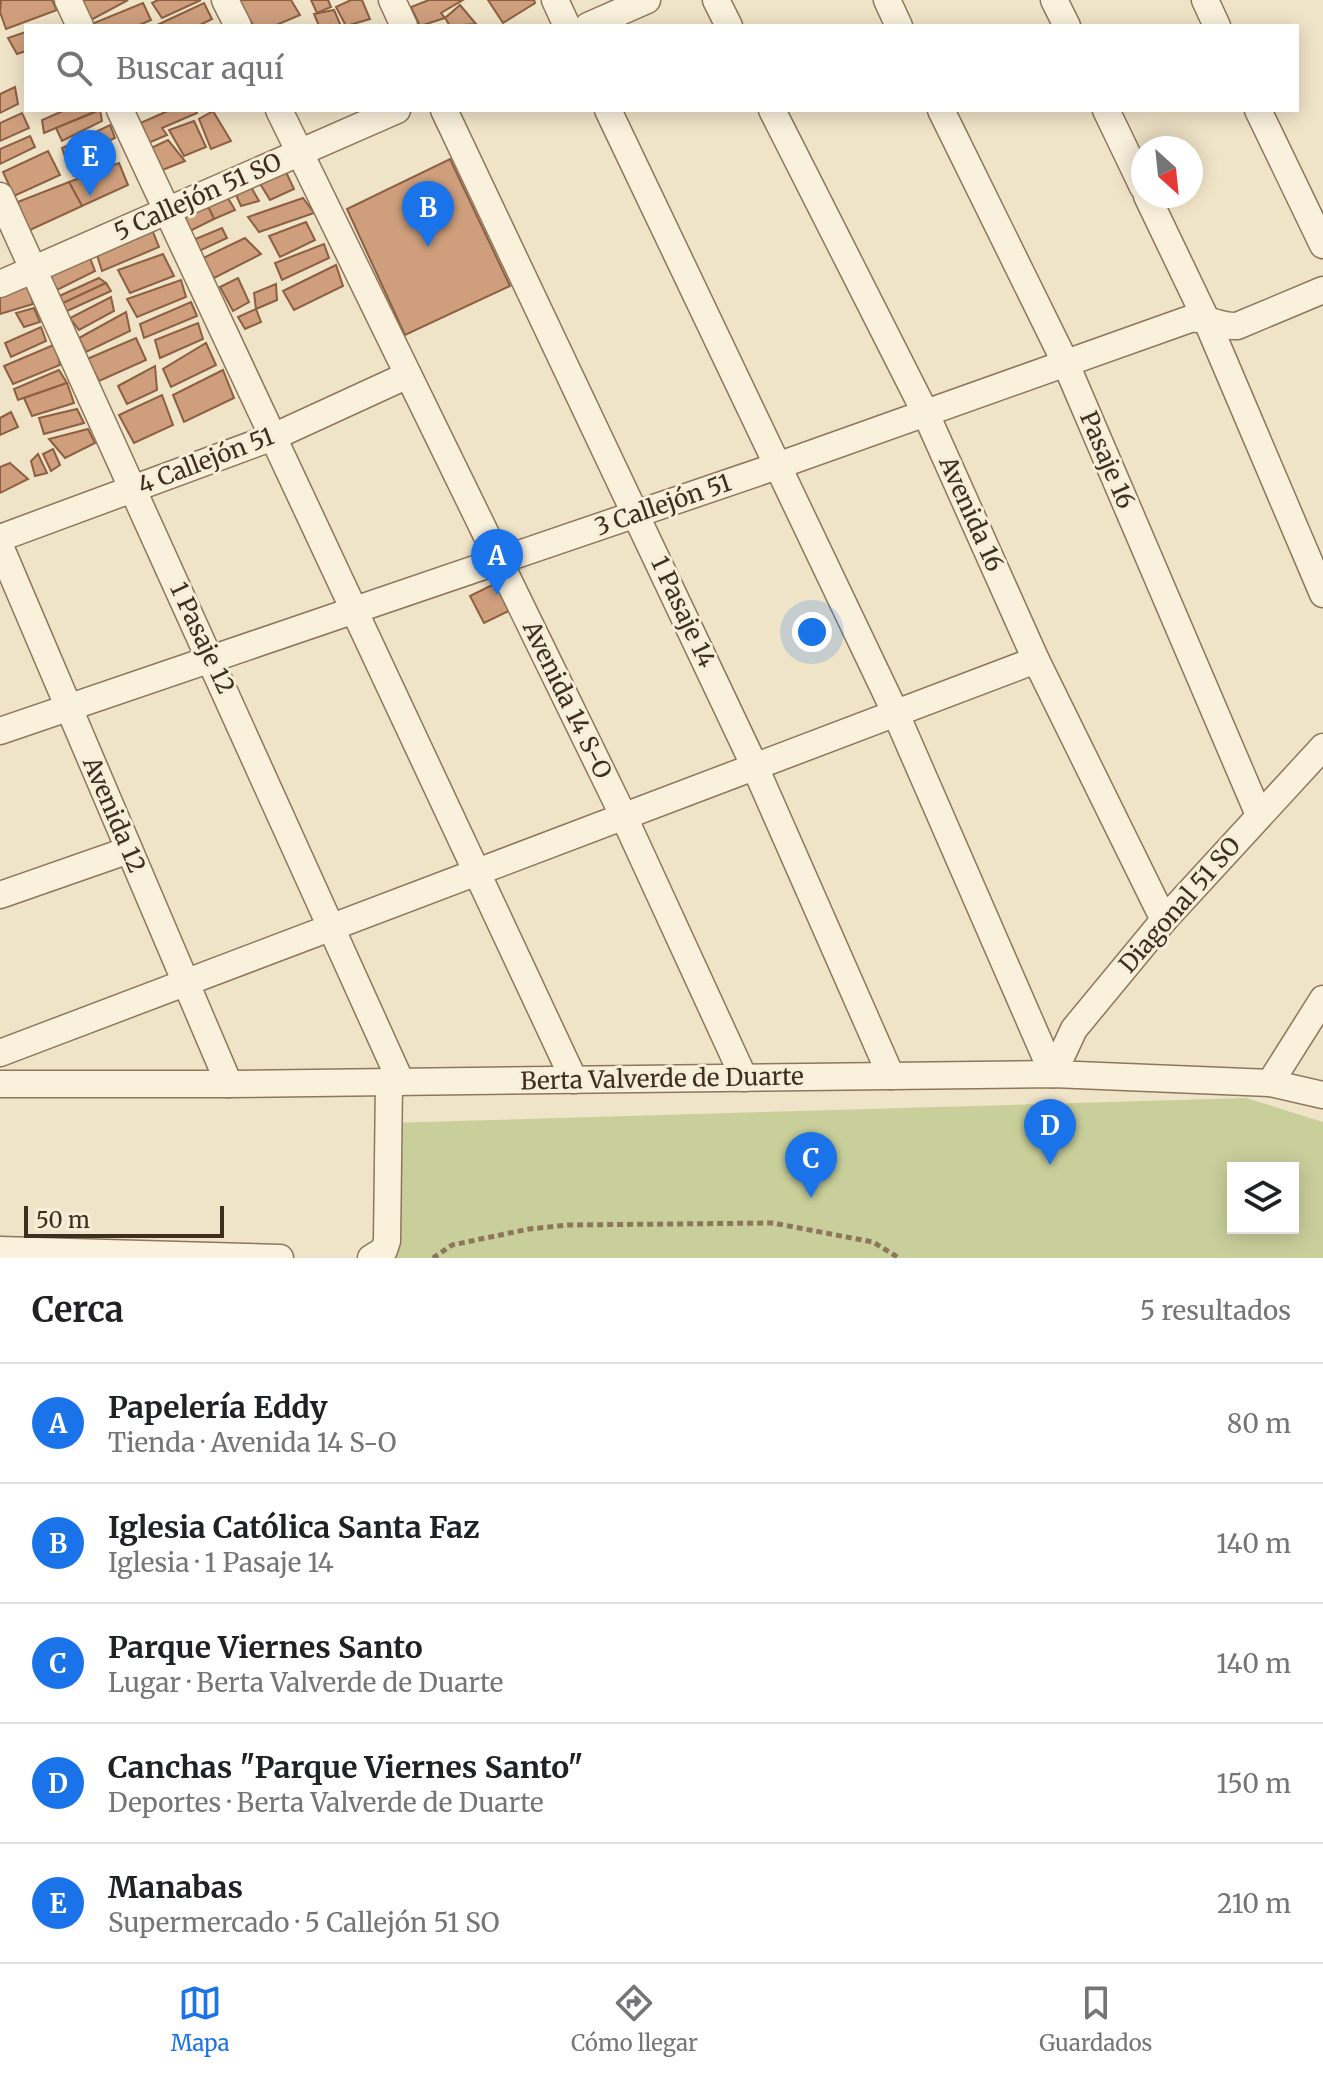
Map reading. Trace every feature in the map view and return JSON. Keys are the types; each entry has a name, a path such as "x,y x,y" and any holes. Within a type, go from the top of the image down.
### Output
{"street":[{"path":"68,0 79,24"},
{"path":"225,0 237,24"},
{"path":"392,0 403,24"},
{"path":"555,0 566,24"},
{"path":"593,24 647,0"},
{"path":"716,0 728,24"},
{"path":"887,0 898,24"},
{"path":"1054,0 1066,24"},
{"path":"1205,0 1216,24"},
{"path":"121,112 574,1080"},
{"name":"Avenida 14 S-O","path":"280,112 624,817 744,1078"},
{"name":"5 Callejón 51 SO","path":"0,284 392,112"},
{"name":"1 Pasaje 14","path":"445,112 755,767 891,1076"},
{"path":"609,112 896,714 1053,1074"},
{"name":"Avenida 16","path":"773,112 926,414 1036,660 1164,920"},
{"name":"Pasaje 16","path":"942,112 1066,364 1259,815"},
{"path":"1107,112 1131,162"},
{"path":"1259,112 1323,245"},
{"name":"1 Pasaje 12","path":"0,196 333,927 395,1082"},
{"path":"1153,208 1206,319 1323,594"},
{"name":"3 Callejón 51","path":"0,731 777,466 1190,319 1206,319 1225,327 1237,326 1323,290"},
{"name":"4 Callejón 51","path":"0,538 273,437 408,375"},
{"name":"Avenida 12","path":"0,546 229,1084"},
{"path":"0,1053 1036,660"},
{"name":"Diagonal 51 SO","path":"1053,1074 1074,1029 1164,920 1323,747"},
{"path":"0,895 129,850"},
{"path":"1270,1083 1323,999"},
{"name":"Berta Valverde de Duarte","path":"0,1084 1053,1074 1270,1083 1323,1095"},
{"path":"371,1258 384,1250 387,1241 395,1082"},
{"path":"0,1250 280,1258"}],"path":[{"path":"433,1258 452,1245 529,1229 568,1225 758,1223 826,1231 873,1242 899,1258"}],"green space":[{"path":"1246,1098 1323,1122 1323,1258 387,1258 389,1123"}],"building":[{"path":"1,0 52,0 57,10 6,29 0,12"},
{"path":"84,0 128,0 91,20 79,3"},
{"path":"158,0 201,0 162,18 152,3"},
{"path":"237,0 291,0 300,15 279,24 253,24"},
{"path":"311,0 328,0 331,7 317,13"},
{"path":"351,0 362,0 370,19 345,24 336,7"},
{"path":"429,0 463,0 441,13 445,18 426,24 419,24 411,7"},
{"path":"488,0 534,0 535,3 503,23"},
{"path":"143,3 151,20 142,24 94,23"},
{"path":"204,3 212,19 202,24 159,24"},
{"path":"460,5 476,24 449,24 445,18"},
{"path":"334,10 340,24 318,24 314,14"},
{"path":"24,33 24,52 17,54 8,38"},
{"path":"15,87 18,104 0,113 0,94"},
{"path":"60,112 94,112 44,133 42,120"},
{"path":"100,112 102,121 62,141 56,128"},
{"path":"165,112 197,113 162,128 167,135 146,144 138,124"},
{"path":"214,112 231,141 211,149 199,119"},
{"path":"22,113 29,128 0,141 0,123"},
{"path":"194,121 206,147 184,156 169,130"},
{"path":"110,125 115,138 66,160 62,148"},
{"path":"30,136 35,147 0,164 0,149"},
{"path":"168,140 185,161 160,171 149,149"},
{"path":"106,142 115,157 74,176 66,160"},
{"path":"48,151 60,175 14,196 3,172"},
{"path":"450,159 510,286 405,335 347,209"},
{"path":"119,163 128,185 82,206 69,182"},
{"path":"286,172 294,189 270,200 259,182"},
{"path":"69,182 82,206 30,230 15,203"},
{"path":"251,187 259,201 241,206 236,195"},
{"path":"228,198 235,210 214,219 206,202"},
{"path":"303,198 314,213 259,232 248,217"},
{"path":"206,202 214,219 188,232 180,216"},
{"path":"306,222 315,240 280,257 269,236"},
{"path":"151,227 159,247 102,271 96,252"},
{"path":"222,228 227,238 199,251 193,240"},
{"path":"245,238 261,254 214,278 199,260"},
{"path":"324,244 329,258 282,280 275,263"},
{"path":"88,253 95,271 53,292 44,273"},
{"path":"163,254 174,276 130,293 118,270"},
{"path":"336,265 343,286 294,310 283,291"},
{"path":"99,278 106,283 61,304 57,297"},
{"path":"238,278 249,302 233,311 220,287"},
{"path":"181,280 186,297 137,317 127,299"},
{"path":"28,283 33,304 0,314 0,294"},
{"path":"106,283 111,291 67,311 61,304"},
{"path":"276,284 277,300 256,309 254,293"},
{"path":"111,297 114,311 79,330 70,318"},
{"path":"191,302 197,316 144,338 140,324"},
{"path":"34,308 40,322 24,327 16,313"},
{"path":"256,309 261,322 245,329 238,317"},
{"path":"126,312 130,331 86,352 79,338"},
{"path":"198,323 203,339 160,358 155,340"},
{"path":"41,327 46,341 11,357 5,343"},
{"path":"136,338 146,360 99,381 87,359"},
{"path":"206,343 216,365 171,387 163,369"},
{"path":"56,344 60,365 13,384 4,366"},
{"path":"155,366 157,390 127,404 118,386"},
{"path":"59,370 67,383 18,400 14,389"},
{"path":"223,370 234,398 184,422 173,395"},
{"path":"67,383 74,403 32,416 24,398"},
{"path":"162,395 173,425 134,443 119,415"},
{"path":"77,409 84,423 44,434 39,418"},
{"path":"11,412 18,427 0,435 0,418"},
{"path":"88,429 95,443 65,458 49,439"},
{"path":"53,449 60,465 51,471 43,454"},
{"path":"38,454 47,473 35,476 31,461"},
{"path":"10,463 28,479 0,493 0,467"},
{"path":"500,581 513,609 484,623 470,596"}],"place":[{"name":"Manabas","path":"90,196"},
{"name":"Iglesia Católica Santa Faz","path":"428,247"},
{"name":"Papelería Eddy","path":"497,595"},
{"name":"Canchas \"Parque Viernes Santo\"","path":"1050,1165"},
{"name":"Parque Viernes Santo","path":"811,1198"}]}
